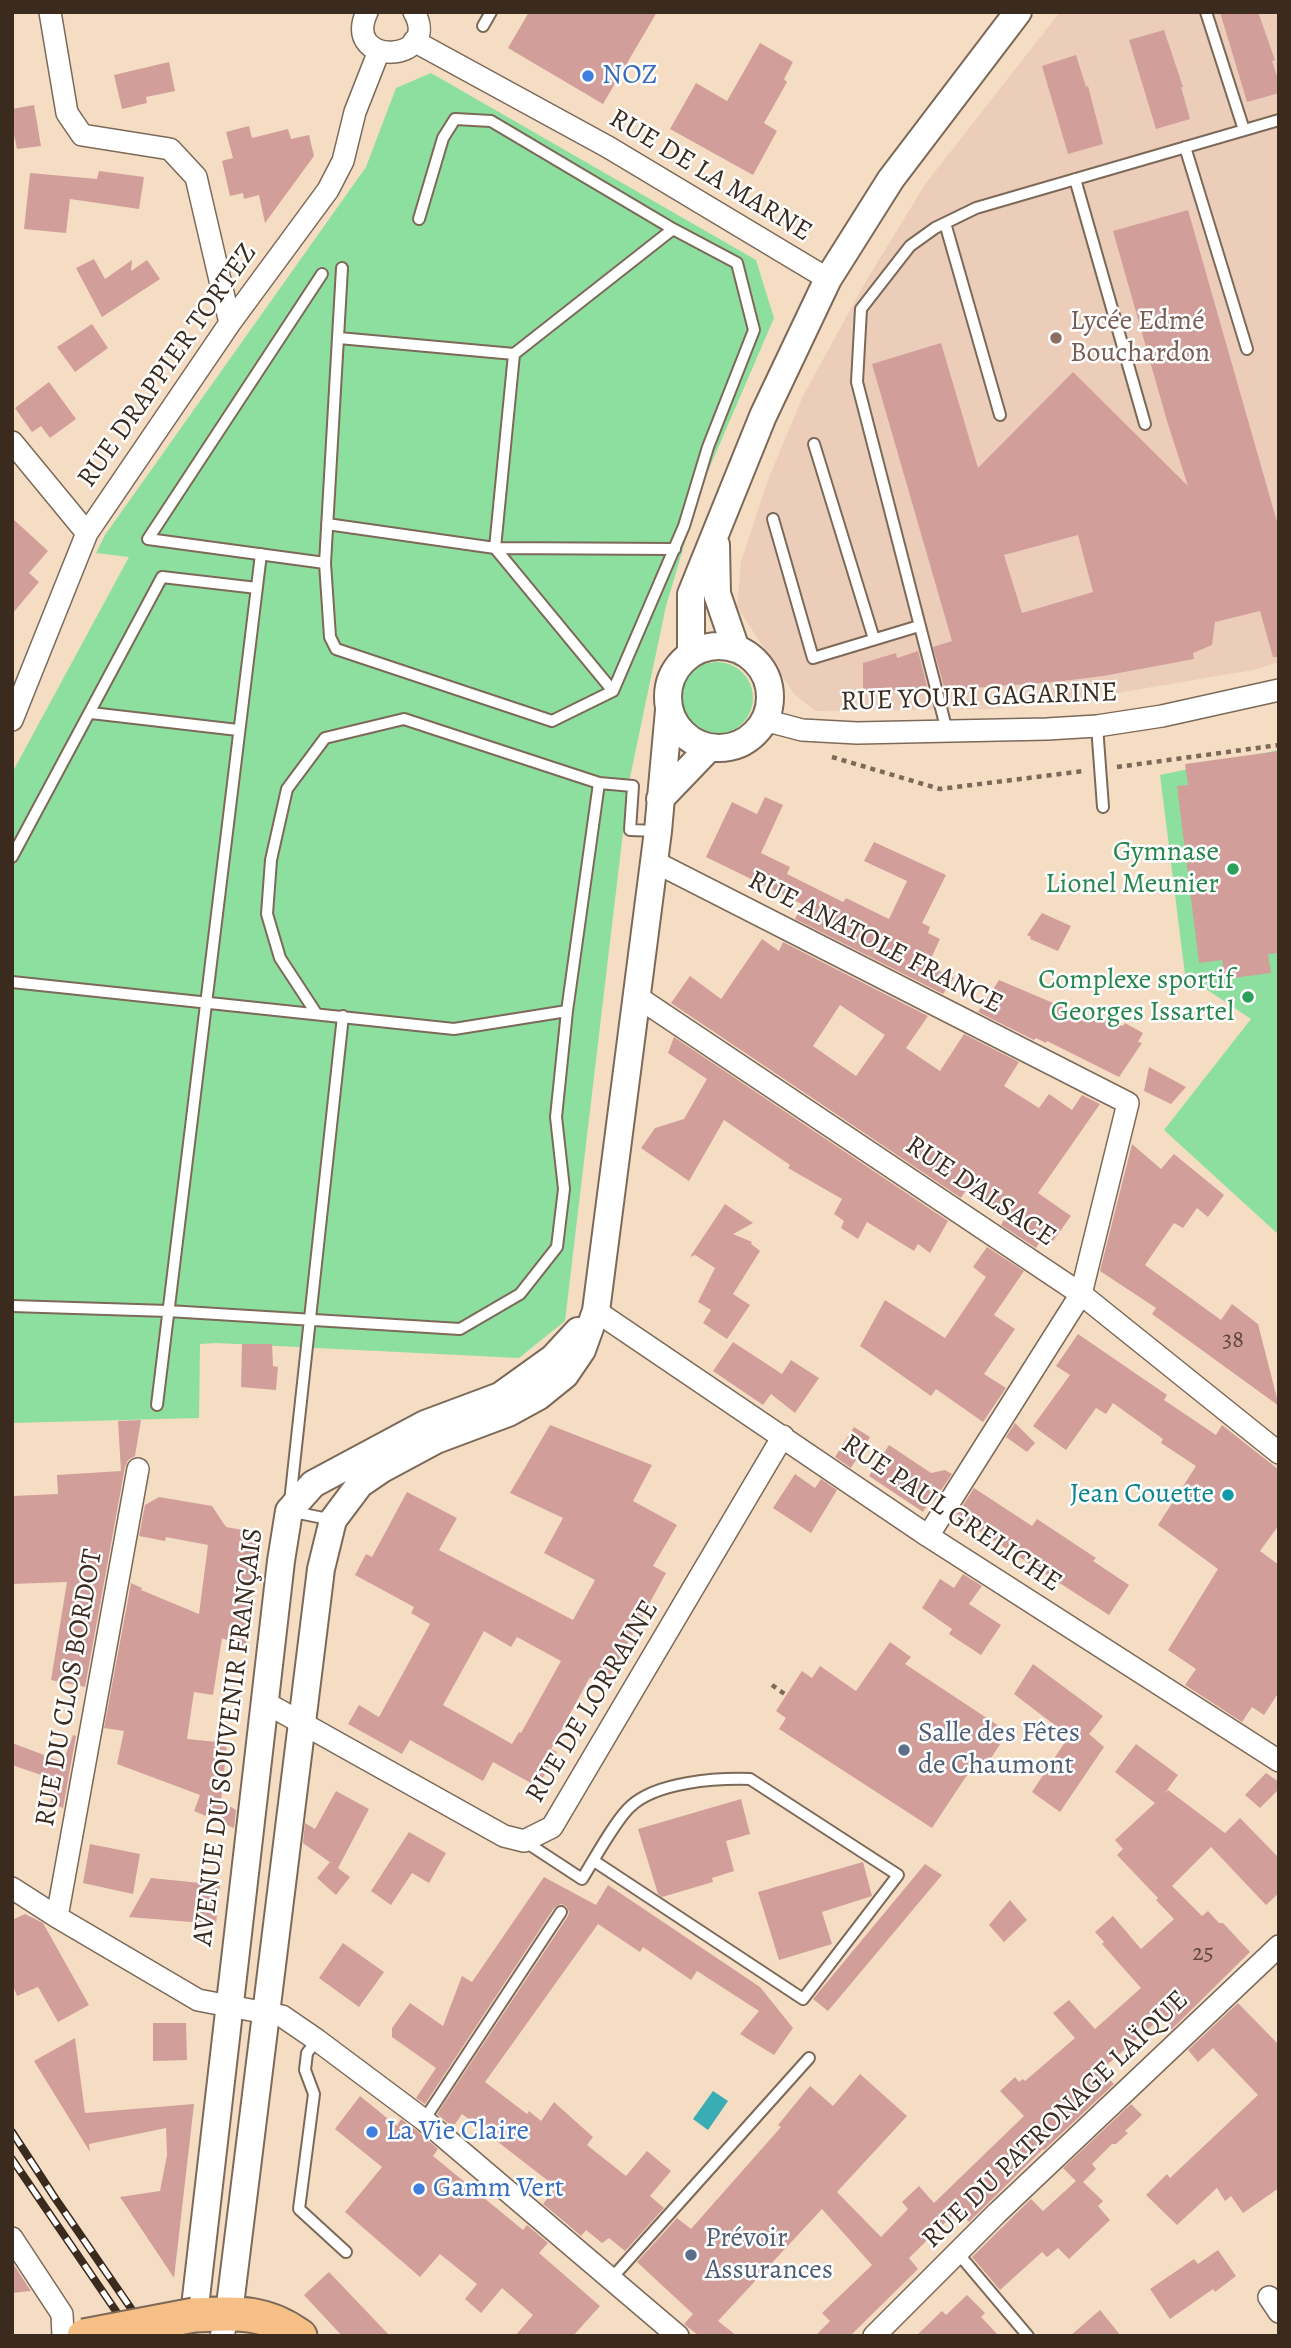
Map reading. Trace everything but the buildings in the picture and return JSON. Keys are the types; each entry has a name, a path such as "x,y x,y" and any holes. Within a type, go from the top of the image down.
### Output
{"main road":[{"path":"84,2336 194,2315 225,2324 267,2317 300,2336"}],"street":[{"path":"50,12 67,113 82,135 170,149 196,177 230,323"},
{"path":"368,12 363,25 364,33 372,46 379,51 394,54 409,47 414,41 418,25 414,12"},
{"path":"691,654 691,594 763,416 828,279 891,179 1018,12"},
{"name":"RUE DE LA MARNE","path":"414,41 608,147 828,279"},
{"name":"RUE DRAPPIER TORTEZ","path":"12,720 87,533 230,323 328,190 343,161 355,112 379,51"},
{"path":"12,442 87,533"},
{"path":"716,536 718,594 736,649"},
{"path":"225,2324 321,1569 333,1520 360,1484 436,1440 508,1413 539,1396 565,1374 582,1350 596,1311 658,831 671,678 679,665 691,654 713,646 736,649 754,661 766,678 769,707 764,720 755,734 726,748 709,748 696,743 675,723 669,710"},
{"name":"RUE YOURI GAGARINE","path":"764,720 802,730 857,733 1097,726 1162,716 1279,690"},
{"path":"660,799 709,748"},
{"name":"RUE ANATOLE FRANCE","path":"653,861 1128,1103 1081,1294 928,1536"},
{"name":"RUE D'ALSACE","path":"636,996 1081,1294 1279,1453"},
{"name":"RUE PAUL GRELICHE","path":"596,1311 928,1536 1279,1761"},
{"name":"AVENUE DU SOUVENIR FRANÇAIS","path":"194,2315 228,2006 289,1511 313,1485 352,1462 425,1424 500,1396 553,1359 596,1311"},
{"name":"RUE DE LORRAINE","path":"266,1703 504,1836 524,1841 552,1827 783,1436"},
{"name":"RUE DU CLOS BORDOT","path":"57,1917 138,1469"},
{"path":"12,1888 198,2000 282,2016 424,2120 678,2336"},
{"name":"RUE DU PATRONAGE LAÏQUE","path":"874,2336 957,2252 1279,1946"},
{"path":"12,2238 62,2314 63,2336"}],"lane":[{"path":"483,26 491,12"},
{"path":"1206,12 1244,130"},
{"path":"342,268 325,563 330,637 336,649 552,721 613,691 684,526 708,447 754,330 737,263 673,229 491,121 454,119 443,138 419,219"},
{"path":"947,731 857,382 861,309 910,246 945,223 976,208 1279,120"},
{"path":"1185,147 1247,349"},
{"path":"1075,179 1145,424"},
{"path":"945,223 1000,415"},
{"path":"339,338 514,354 673,229"},
{"path":"322,274 148,538 325,563"},
{"path":"514,354 495,548 613,691"},
{"path":"814,444 874,639"},
{"path":"773,519 813,657 919,626"},
{"path":"327,524 495,548 675,549"},
{"path":"157,1405 261,554"},
{"path":"12,857 162,577 257,588"},
{"path":"91,713 238,730"},
{"path":"316,1013 280,958 267,914 271,860 287,789 325,738 404,719 599,783 633,786 630,830 658,831"},
{"path":"1097,726 1103,807"},
{"path":"12,1306 169,1311 460,1329 520,1294 557,1247 564,1189 556,1117 567,1011 599,783"},
{"path":"12,982 454,1029 567,1011"},
{"path":"333,1520 289,1511 343,1017"},
{"path":"524,1841 582,1879 628,1808 646,1794 727,1778 750,1779 898,1875 803,1999 594,1861"},
{"path":"424,2120 561,1912"},
{"path":"317,2040 307,2053 305,2070 314,2094 299,2209 346,2252"},
{"path":"611,2279 809,2058"},
{"path":"957,2252 1028,2336"}],"path":[{"path":"821,753 940,789 1279,745"},
{"path":"772,1685 786,1695"}],"shaded area":[{"name":"Lycée Edmé Bouchardon","path":"1060,12 1279,12 1279,662 1253,670 1123,692 991,709 816,711 794,694 737,607 741,562 768,480 803,396 866,281 926,183"}],"green space":[{"path":"431,73 756,260 774,318 702,485 666,606 629,782 565,1321 519,1358 200,1344 199,1418 12,1423 12,773 129,557 96,553 105,535 366,167 396,88"},
{"path":"717,662 737,668 747,678 753,698 747,718 737,728 717,734 697,728 687,718 681,698 687,678 697,668"},
{"name":"Complexe sportif Georges Issartel","path":"1279,750 1279,1235 1164,1130 1251,1019 1185,975 1160,775"}],"water":[{"path":"713,2091 728,2101 708,2130 693,2119"}],"railway":[{"path":"12,2132 150,2336"},
{"path":"12,2159 133,2336"}],"place":[{"name":"NOZ","path":"588,76"},
{"name":"Lycée Edmé Bouchardon","path":"1056,338"},
{"name":"Gymnase Lionel Meunier","path":"1233,869"},
{"name":"Complexe sportif Georges Issartel","path":"1248,997"},
{"name":"Jean Couette","path":"1228,1495"},
{"name":"Salle des Fêtes de Chaumont","path":"904,1750"},
{"name":"La Vie Claire","path":"372,2132"},
{"name":"Gamm Vert","path":"419,2189"},
{"name":"Prévoir Assurances","path":"691,2255"}]}
